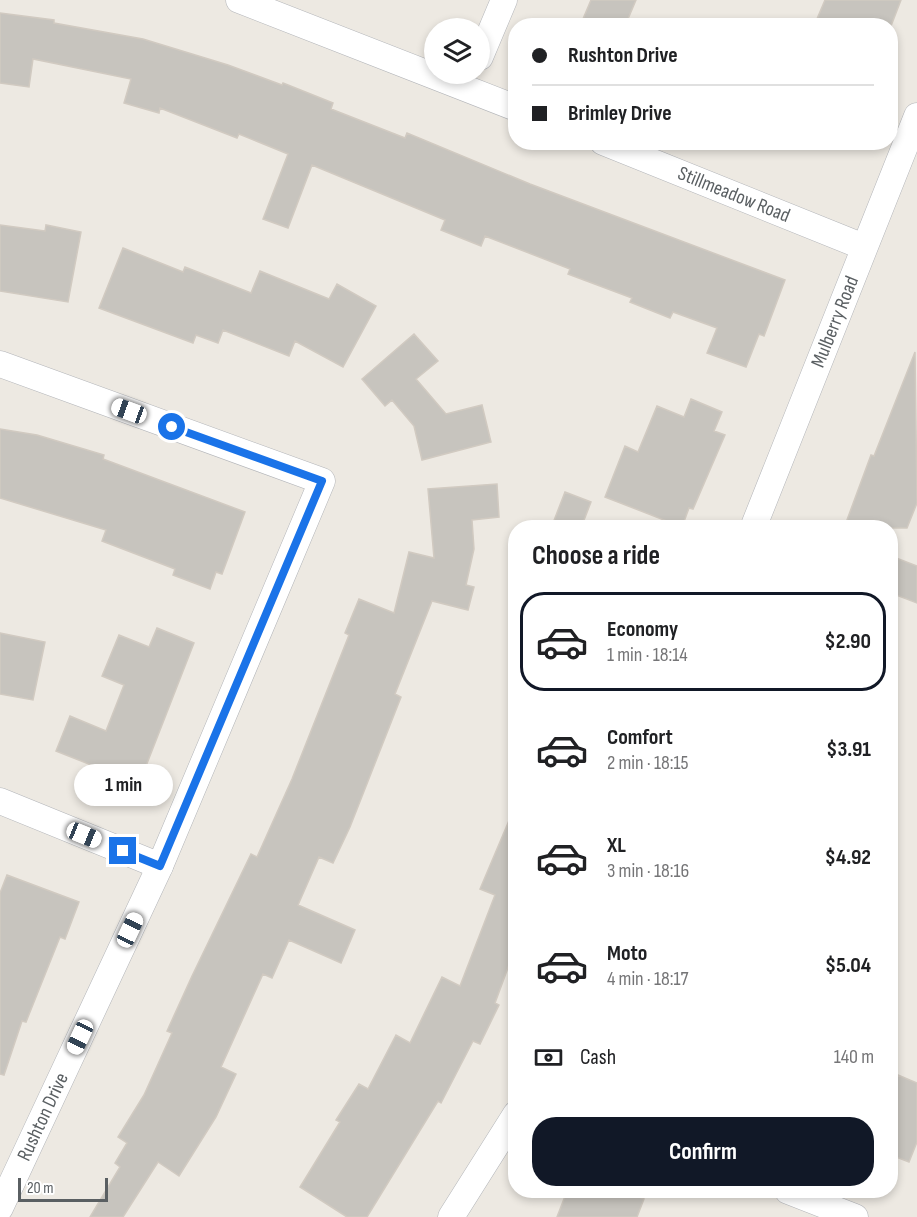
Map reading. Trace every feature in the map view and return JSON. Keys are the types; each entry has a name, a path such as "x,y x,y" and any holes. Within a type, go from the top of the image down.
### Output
{"street":[{"path":"239,0 424,65"},
{"path":"490,33 504,0"},
{"path":"475,84 508,103"},
{"name":"Mulberry Road","path":"756,520 917,116"},
{"name":"Stillmeadow Road","path":"623,150 864,247"},
{"name":"Rushton Drive","path":"0,364 322,481 160,866 0,1208"},
{"path":"0,801 160,866"},
{"path":"451,1217 508,1127"},
{"path":"806,1198 855,1217"}],"building":[{"path":"591,0 636,0 628,18 583,18"},
{"path":"825,0 901,0 894,18 817,18"},
{"path":"0,13 54,20 54,23 143,39 228,65 282,85 283,83 333,103 331,109 405,138 407,133 530,184 785,280 764,336 759,334 746,367 707,353 717,328 673,312 670,318 630,302 632,298 568,274 570,269 485,236 481,246 441,230 445,220 312,165 288,228 263,219 288,154 239,134 237,138 160,108 159,113 124,103 131,79 33,59 29,87 0,83"},
{"path":"0,225 45,231 46,225 81,232 68,302 0,291"},
{"path":"123,248 183,272 185,267 251,293 260,271 329,299 337,284 376,306 343,367 295,341 289,356 223,330 218,343 196,335 193,343 99,308"},
{"path":"414,334 438,361 416,379 446,414 482,405 491,442 422,460 414,426 392,400 385,406 362,379"},
{"path":"915,352 917,503 907,528 898,528 898,520 847,520 871,455 874,456"},
{"path":"691,399 722,412 714,431 725,435 693,509 689,508 685,520 664,520 605,497 625,446 638,452 657,406 684,417"},
{"path":"0,429 37,435 104,455 103,459 245,512 222,574 216,572 210,589 173,575 175,569 102,541 106,530 0,498"},
{"path":"497,484 499,517 472,520 474,549 466,585 474,587 468,610 432,601 395,694 401,697 350,827 333,863 319,857 298,905 355,930 341,963 289,940 272,978 263,974 221,1067 236,1074 216,1117 179,1176 158,1162 123,1217 90,1217 120,1167 115,1163 127,1143 118,1137 144,1095 172,1033 167,1031 192,976 251,854 257,857 292,779 349,635 345,633 359,599 394,613 409,552 434,558 428,489"},
{"path":"565,492 591,502 584,520 554,520"},
{"path":"898,559 917,566 917,603 898,596"},
{"path":"157,628 194,643 139,784 56,751 70,716 106,731 124,685 102,676 119,635 149,647"},
{"path":"0,633 45,642 33,700 0,694"},
{"path":"508,823 508,968 495,1003 499,1005 480,1044 473,1041 441,1103 438,1101 367,1217 347,1217 300,1187 340,1122 336,1120 359,1084 368,1089 396,1035 410,1043 442,977 460,986 495,895 480,889"},
{"path":"7,875 79,902 65,939 60,937 26,1022 22,1021 4,1075 0,1074 0,893"},
{"path":"898,1075 917,1083 917,1142 909,1162 898,1158"},
{"path":"564,1198 644,1199 637,1217 557,1217"}],"route":[{"path":"123,851 160,866 322,481 172,427"}]}
